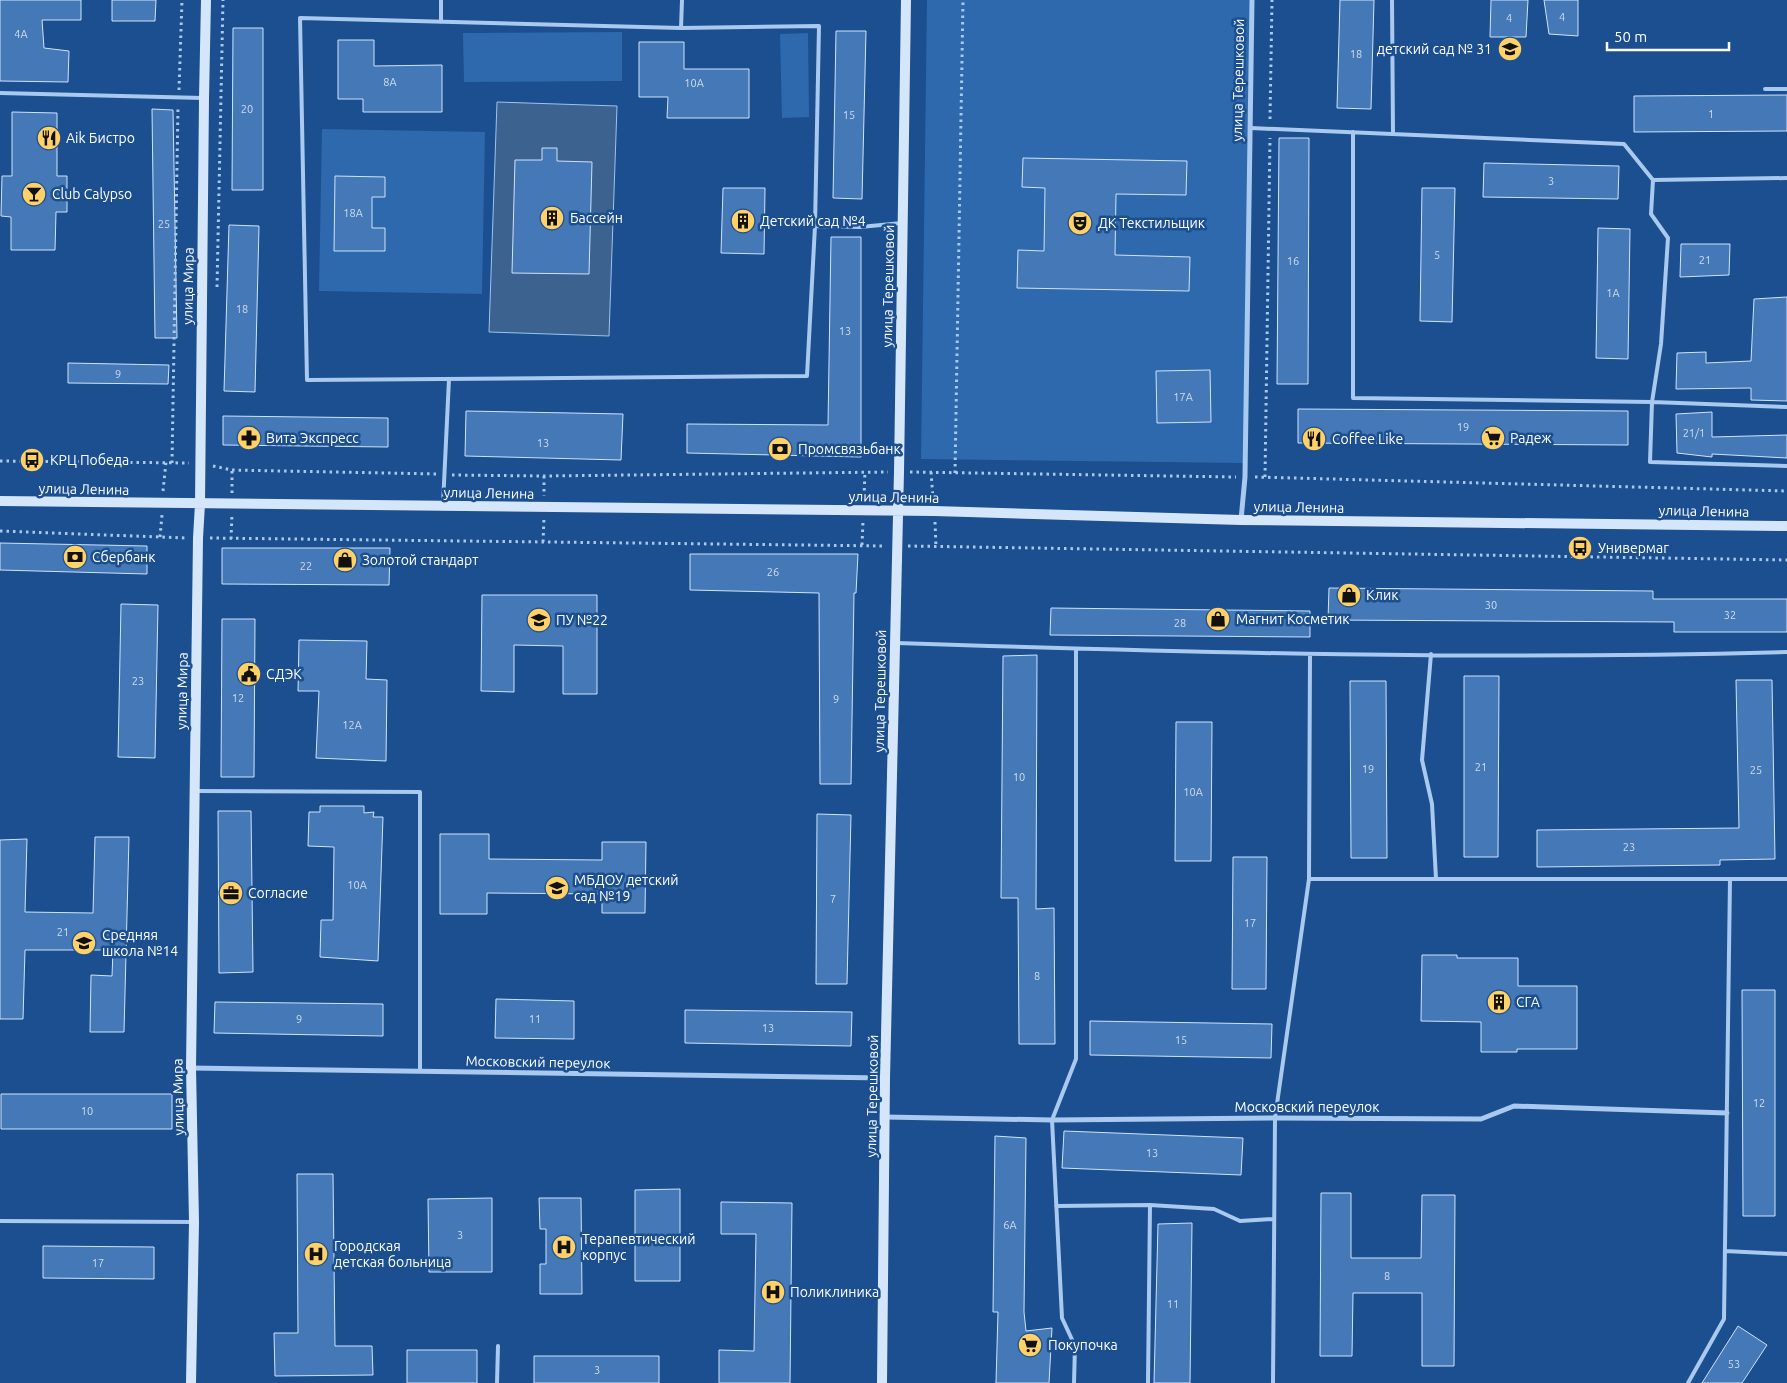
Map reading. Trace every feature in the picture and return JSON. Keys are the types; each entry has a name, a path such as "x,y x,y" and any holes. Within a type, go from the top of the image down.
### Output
{"street":[{"name":"улица Мира","path":"190,1383 194,1222 191,1068 194,791 200,504 206,0"},
{"name":"улица Терешковой","path":"882,1383 885,1078 898,512 906,0"},
{"name":"улица Терешковой","path":"1241,520 1245,477 1252,0"},
{"name":"улица Ленина","path":"0,502 898,512 1241,520 1787,526"},
{"name":"Московский переулок","path":"191,1068 885,1078"},
{"name":"Московский переулок","path":"885,1117 1052,1120 1481,1119 1514,1106 1727,1113"}],"lane":[{"path":"441,0 441,22"},
{"path":"681,28 682,0"},
{"path":"1392,0 1393,134"},
{"path":"300,18 441,22 681,28 819,26 815,226 807,376 307,380 300,18"},
{"path":"1765,89 1787,89"},
{"path":"0,93 204,98"},
{"path":"1251,128 1624,144 1652,180 1652,214 1668,238 1661,344 1652,402 1650,462 1787,466"},
{"path":"1353,132 1354,398 1652,402 1787,407"},
{"path":"1652,180 1787,178"},
{"path":"815,226 860,228 902,223"},
{"path":"442,506 449,379"},
{"path":"895,643 1310,654 1671,655 1787,652"},
{"path":"1074,1383 1075,1346 1062,1318 1052,1120 1076,1059 1076,649"},
{"path":"1273,1383 1275,1118 1309,879 1310,654"},
{"path":"1431,654 1422,760 1432,804 1436,879"},
{"path":"194,791 420,792 420,1072"},
{"path":"1309,879 1787,880"},
{"path":"1688,1383 1724,1320 1730,879"},
{"path":"1056,1206 1150,1205 1214,1209 1240,1221 1274,1219"},
{"path":"1148,1383 1150,1205"},
{"path":"0,1221 194,1222"},
{"path":"1725,1251 1787,1254"},
{"path":"497,1383 498,1346"}],"path":[{"path":"172,463 178,98 182,0"},
{"path":"217,288 223,0"},
{"path":"955,473 963,0"},
{"path":"1265,477 1272,0"}],"shaded area":[{"path":"927,0 1251,0 1244,463 921,459"},
{"path":"622,32 622,81 464,82 463,33"},
{"path":"808,33 809,117 782,118 780,34"},
{"path":"497,102 617,106 609,336 489,332"},
{"path":"322,129 485,132 482,294 319,291"}],"building":[{"path":"0,0 81,0 81,20 42,20 44,48 69,51 68,82 0,81"},
{"path":"112,0 156,0 155,21 112,21"},
{"path":"1340,0 1374,0 1371,109 1337,108"},
{"name":"детский сад № 31","path":"1491,0 1528,0 1526,37 1490,37"},
{"path":"1544,0 1578,0 1578,36 1549,34"},
{"path":"233,28 263,28 263,190 232,190"},
{"path":"836,31 866,31 862,199 833,198"},
{"path":"338,40 374,40 374,66 442,65 442,112 363,112 363,99 338,99"},
{"path":"639,42 684,42 684,69 749,69 749,118 667,118 668,97 639,97"},
{"path":"1787,95 1787,131 1634,132 1634,96"},
{"path":"152,109 173,110 177,338 155,338"},
{"name":"Club Calypso","path":"12,112 57,113 57,176 67,176 67,212 56,212 55,250 11,250 11,217 1,216 2,176 12,176"},
{"path":"1279,138 1309,138 1308,384 1277,384"},
{"name":"Бассейн","path":"542,148 557,148 557,161 592,162 589,274 512,273 515,160 542,160"},
{"name":"ДК Текстильщик","path":"1023,158 1187,161 1186,195 1116,194 1115,255 1190,257 1189,291 1017,288 1018,250 1044,251 1045,188 1022,187"},
{"path":"1484,163 1619,166 1618,199 1483,197"},
{"path":"335,176 385,177 385,197 372,197 372,228 385,228 385,251 334,251"},
{"name":"Детский сад №4","path":"723,188 765,188 764,254 721,253"},
{"path":"1422,188 1455,188 1452,322 1420,321"},
{"path":"229,225 259,226 255,392 224,391"},
{"path":"1598,228 1630,229 1628,359 1596,358"},
{"path":"831,237 861,237 861,457 687,453 687,424 828,425"},
{"path":"1681,244 1730,244 1729,275 1680,277"},
{"path":"1787,297 1787,401 1751,400 1751,388 1676,389 1677,353 1706,352 1706,363 1751,361 1754,299"},
{"path":"68,363 169,365 168,384 68,383"},
{"path":"1210,370 1211,422 1157,423 1156,371"},
{"path":"1298,409 1628,411 1628,445 1298,443"},
{"path":"466,411 623,414 621,460 465,456"},
{"path":"1712,412 1712,437 1787,435 1787,458 1712,454 1712,457 1677,453 1676,414"},
{"path":"223,416 388,418 388,447 223,445"},
{"path":"0,543 147,546 147,574 0,570"},
{"path":"222,548 390,548 389,585 222,584"},
{"path":"690,554 858,554 856,593 854,593 851,784 820,784 819,593 690,590"},
{"path":"1329,588 1653,591 1653,599 1787,599 1787,632 1674,632 1674,622 1328,620"},
{"name":"ПУ №22","path":"482,595 597,595 597,694 563,694 563,646 514,645 514,692 481,691"},
{"path":"121,604 158,605 155,758 118,757"},
{"path":"1051,608 1310,611 1310,637 1050,635"},
{"path":"222,619 255,619 254,777 221,777"},
{"path":"299,640 367,641 366,679 387,680 386,761 316,758 319,691 298,691"},
{"path":"1037,655 1036,909 1054,908 1055,1044 1019,1044 1018,898 1001,898 1003,656"},
{"path":"1464,676 1499,676 1498,857 1464,857"},
{"path":"1736,680 1772,680 1775,859 1720,860 1720,865 1537,867 1537,830 1739,828"},
{"path":"1350,681 1386,681 1387,858 1351,858"},
{"path":"1176,722 1212,722 1211,861 1175,861"},
{"path":"320,806 364,806 364,813 374,812 373,817 383,817 378,961 320,957 321,920 333,920 334,847 308,846 309,812 320,812"},
{"path":"218,811 251,811 253,972 219,973"},
{"path":"817,814 851,815 847,984 816,984"},
{"path":"440,834 489,834 489,859 602,860 602,842 646,842 645,913 602,913 602,894 487,893 487,914 440,914"},
{"path":"95,837 129,837 124,1032 90,1032 91,975 112,976 113,950 25,950 23,1019 0,1019 0,840 27,839 25,912 93,913"},
{"path":"1233,857 1267,857 1266,989 1232,989"},
{"path":"1422,955 1457,955 1457,958 1518,958 1518,986 1577,986 1577,1049 1517,1049 1517,1052 1481,1052 1481,1022 1421,1021"},
{"path":"1742,990 1775,990 1775,1216 1743,1216"},
{"path":"496,999 574,1001 574,1039 495,1038"},
{"path":"215,1002 383,1004 383,1036 214,1033"},
{"path":"685,1010 852,1012 851,1046 685,1043"},
{"path":"1090,1021 1272,1024 1271,1058 1090,1055"},
{"path":"1,1094 172,1094 172,1129 1,1129"},
{"path":"1064,1131 1243,1138 1241,1175 1062,1168"},
{"path":"995,1136 1026,1138 1024,1312 1026,1331 1052,1328 1049,1383 996,1383 998,1312 993,1312"},
{"name":"Городская детская больница","path":"297,1174 333,1174 335,1346 372,1346 373,1375 275,1376 274,1333 298,1333"},
{"path":"680,1189 680,1281 635,1281 635,1190"},
{"path":"1321,1193 1351,1193 1351,1258 1421,1258 1422,1195 1455,1195 1454,1366 1422,1366 1422,1293 1353,1293 1352,1356 1320,1356"},
{"path":"492,1198 492,1272 429,1272 428,1199"},
{"name":"Терапевтический корпус","path":"539,1198 581,1198 582,1294 540,1294 540,1264 546,1264 546,1229 540,1229"},
{"name":"Поликлиника","path":"721,1202 792,1203 790,1383 719,1383 719,1350 754,1351 756,1234 721,1234"},
{"path":"1192,1223 1190,1383 1154,1383 1158,1224"},
{"path":"43,1246 154,1247 154,1279 43,1278"},
{"path":"1738,1326 1767,1345 1742,1383 1702,1383"},
{"path":"407,1350 477,1350 477,1383 407,1383"},
{"path":"534,1356 659,1356 659,1383 534,1383"}],"place":[{"name":"детский сад № 31","path":"1510,49"},
{"name":"Aik Бистро","path":"49,138"},
{"name":"Club Calypso","path":"34,194"},
{"name":"Бассейн","path":"552,218"},
{"name":"Детский сад №4","path":"743,221"},
{"name":"ДК Текстильщик","path":"1080,223"},
{"name":"Вита Экспресс","path":"249,438"},
{"name":"Радеж","path":"1493,438"},
{"name":"Coffee Like","path":"1314,439"},
{"name":"Промсвязьбанк","path":"780,449"},
{"name":"КРЦ Победа","path":"32,460"},
{"name":"Универмаг","path":"1580,548"},
{"name":"Сбербанк","path":"75,557"},
{"name":"Золотой стандарт","path":"345,560"},
{"name":"Клик","path":"1349,595"},
{"name":"Магнит Косметик","path":"1218,619"},
{"name":"ПУ №22","path":"539,620"},
{"name":"СДЭК","path":"249,674"},
{"name":"МБДОУ детский сад №19","path":"557,888"},
{"name":"Согласие","path":"231,893"},
{"name":"Средняя школа №14","path":"84,943"},
{"name":"СГА","path":"1499,1002"},
{"name":"Терапевтический корпус","path":"564,1247"},
{"name":"Городская детская больница","path":"316,1254"},
{"name":"Поликлиника","path":"773,1292"},
{"name":"Покупочка","path":"1030,1345"}]}
